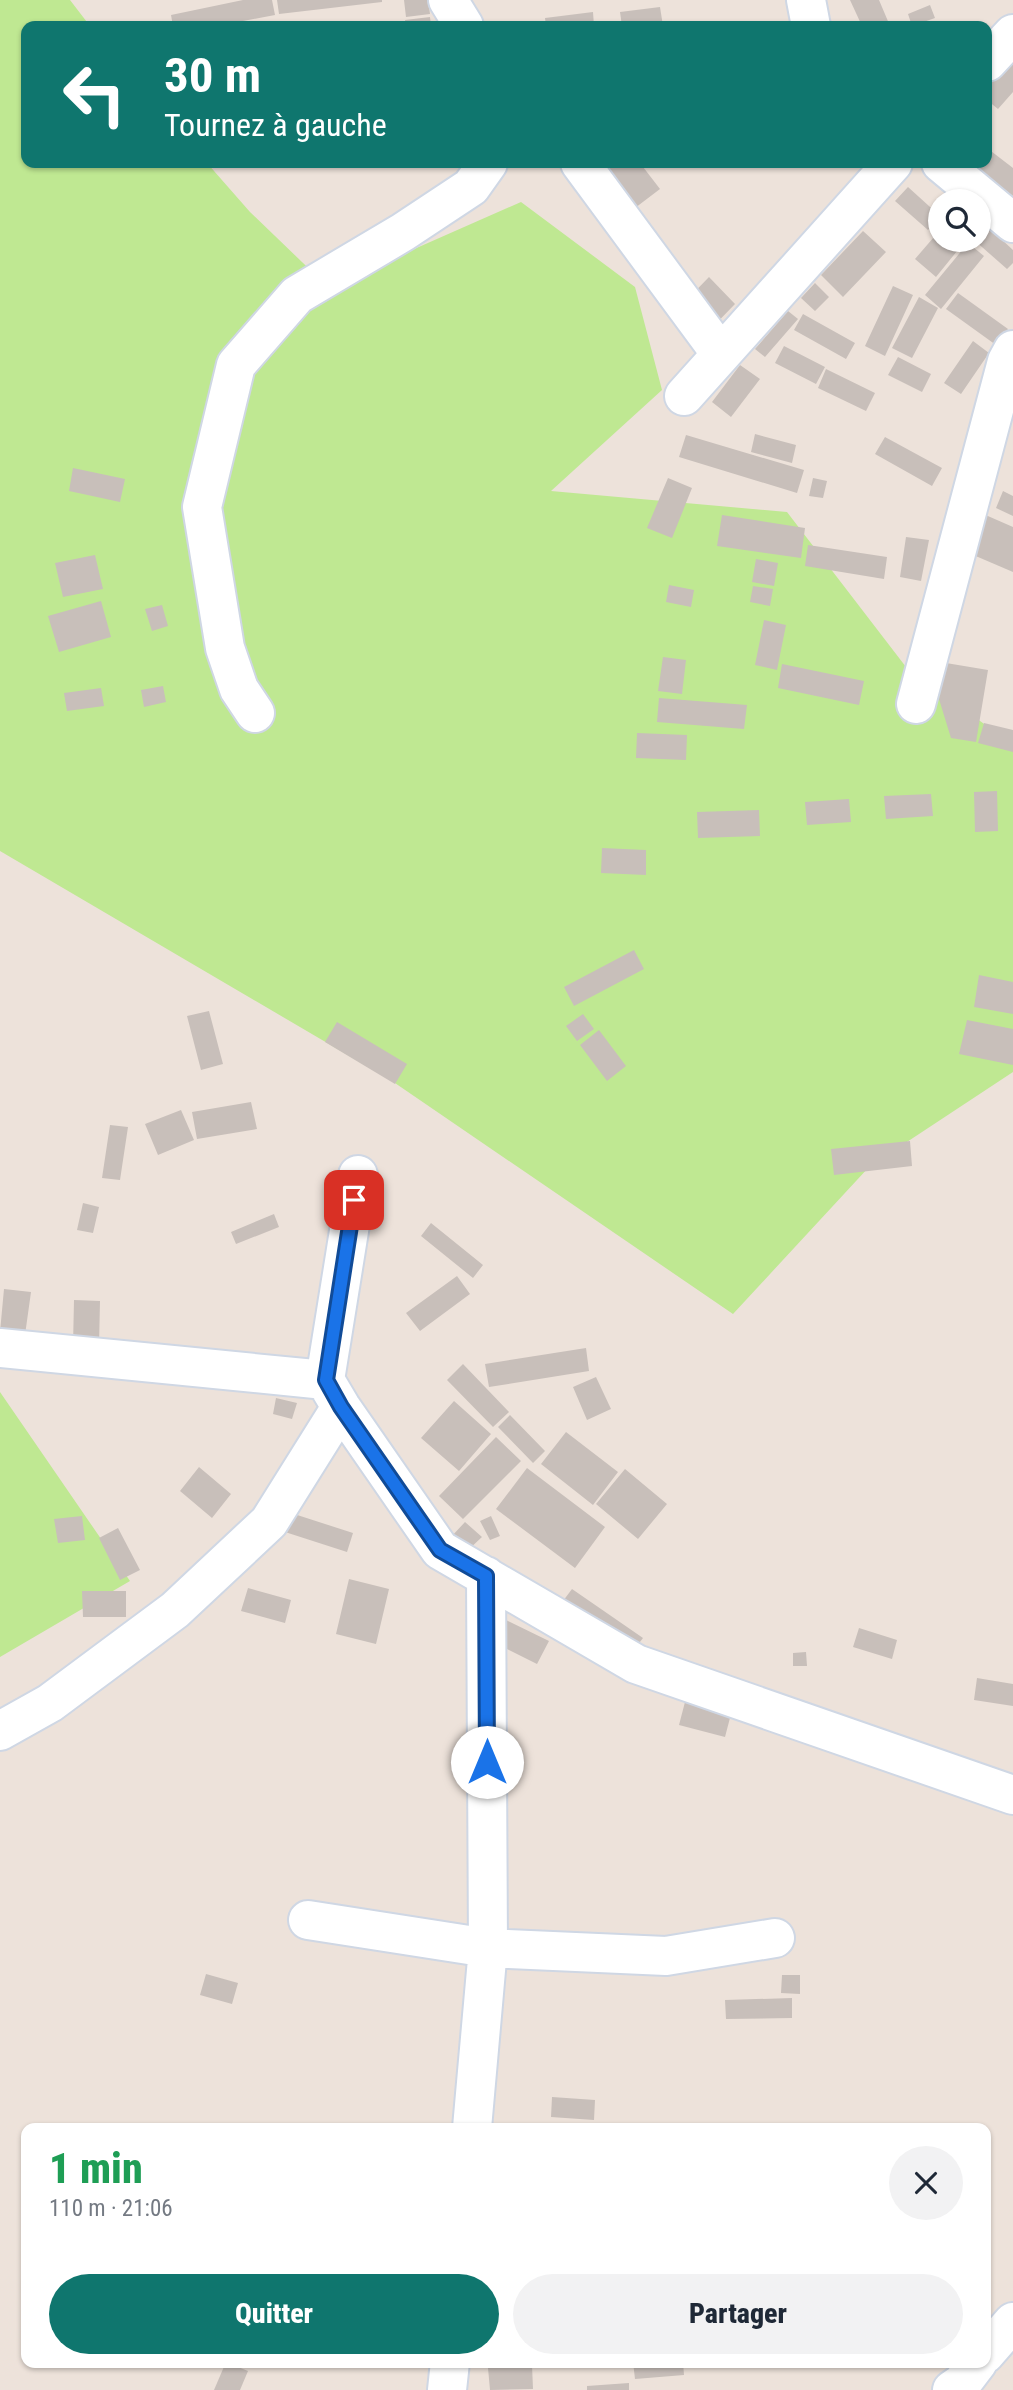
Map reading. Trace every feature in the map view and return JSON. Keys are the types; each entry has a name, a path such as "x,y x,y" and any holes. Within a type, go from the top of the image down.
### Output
{"street":[{"path":"448,0 461,21"},
{"path":"806,0 810,21"},
{"path":"992,57 1013,34"},
{"path":"255,713 239,689 225,648 202,507 236,365 297,295 403,232 471,187 484,168"},
{"path":"584,168 722,354"},
{"path":"684,396 888,168"},
{"path":"947,168 1013,223"},
{"path":"916,704 1007,361 1013,350"},
{"path":"0,1731 50,1703 175,1610 269,1522 333,1393 358,1175"},
{"path":"0,1348 333,1393 440,1550 636,1664 1013,1795"},
{"path":"472,2123 488,1948 486,1576"},
{"path":"308,1920 488,1948 666,1956 775,1938"},
{"path":"991,2347 1013,2322"},
{"path":"447,2390 449,2368"},
{"path":"952,2390 962,2383 973,2368"}],"green space":[{"path":"0,0 70,0 86,21 21,21 21,168 211,168 250,212 328,287 521,202 635,287 662,390 551,491 787,512 906,667 1013,745 1013,1072 869,1167 733,1314 392,1081 0,851"},
{"path":"0,1392 130,1581 0,1657"}],"building":[{"path":"243,0 272,0 275,15 243,21 172,21 171,15"},
{"path":"277,0 382,0 382,2 279,14"},
{"path":"404,0 428,0 430,14 406,17"},
{"path":"850,0 879,0 888,21 860,21"},
{"path":"930,5 935,18 910,21 908,14"},
{"path":"660,7 662,21 621,21 620,12"},
{"path":"593,12 594,21 545,21 545,18"},
{"path":"430,17 430,21 405,21"},
{"path":"1013,58 1013,92 998,109 992,104 992,82"},
{"path":"992,152 1013,168 1013,196 977,168 992,168"},
{"path":"598,168 644,168 660,189 631,211"},
{"path":"908,187 928,205 928,230 895,201"},
{"path":"991,230 1013,250 1013,263 1007,269 988,252 991,252"},
{"path":"863,231 886,252 843,297 821,275"},
{"path":"928,244 928,252 956,252 936,277 915,259"},
{"path":"961,252 979,252 984,256 941,309 925,295"},
{"path":"709,277 735,304 702,338 675,312"},
{"path":"815,283 829,297 815,311 801,298"},
{"path":"893,286 913,295 885,356 865,346"},
{"path":"958,293 1008,329 996,345 946,309"},
{"path":"919,297 938,308 912,358 892,348"},
{"path":"788,311 798,319 765,357 755,349"},
{"path":"803,314 855,343 846,359 794,330"},
{"path":"973,341 989,353 961,394 944,383"},
{"path":"784,346 825,367 816,384 775,363"},
{"path":"898,357 931,374 922,392 888,375"},
{"path":"740,365 760,379 731,417 712,402"},
{"path":"826,369 875,393 866,411 818,388"},
{"path":"755,434 796,445 792,463 751,452"},
{"path":"686,435 804,470 797,493 679,457"},
{"path":"885,437 942,468 932,486 875,454"},
{"path":"73,468 125,479 120,502 69,491"},
{"path":"668,478 692,488 672,538 647,528"},
{"path":"813,478 827,481 823,498 809,496"},
{"path":"1003,491 1013,496 1013,516 996,508"},
{"path":"981,513 1013,527 1013,572 964,551"},
{"path":"722,515 805,528 801,558 717,546"},
{"path":"906,537 929,540 921,581 900,577"},
{"path":"808,545 887,557 884,579 805,566"},
{"path":"95,555 103,589 63,597 55,563"},
{"path":"756,559 778,563 774,586 752,582"},
{"path":"669,585 694,590 691,607 666,602"},
{"path":"753,586 773,589 770,606 750,602"},
{"path":"101,601 111,637 59,652 48,616"},
{"path":"162,605 168,626 152,631 145,609"},
{"path":"764,620 786,625 777,670 755,665"},
{"path":"663,657 686,660 682,694 658,691"},
{"path":"946,663 988,670 976,742 951,738 939,699"},
{"path":"782,664 864,681 859,705 778,688"},
{"path":"163,686 166,702 144,707 141,690"},
{"path":"101,688 104,706 67,711 64,693"},
{"path":"659,698 747,705 744,729 657,722"},
{"path":"984,723 1013,730 1013,752 978,743"},
{"path":"637,733 687,735 686,760 636,758"},
{"path":"997,791 998,831 975,832 974,792"},
{"path":"931,794 933,816 886,819 884,796"},
{"path":"849,799 851,822 807,825 805,802"},
{"path":"759,810 760,836 698,838 697,812"},
{"path":"602,848 646,850 646,875 601,873"},
{"path":"634,950 644,969 574,1006 564,987"},
{"path":"979,975 1013,982 1013,1014 974,1007"},
{"path":"209,1011 223,1064 201,1070 187,1016"},
{"path":"583,1014 594,1029 577,1041 566,1026"},
{"path":"967,1020 1013,1029 1013,1065 959,1054"},
{"path":"337,1022 407,1064 395,1084 325,1042"},
{"path":"599,1030 626,1066 607,1081 580,1045"},
{"path":"251,1102 257,1129 197,1139 192,1112"},
{"path":"181,1110 194,1140 158,1155 145,1124"},
{"path":"110,1125 128,1127 120,1180 102,1178"},
{"path":"910,1141 912,1166 834,1175 831,1149"},
{"path":"83,1203 99,1207 93,1233 77,1230"},
{"path":"274,1214 279,1227 236,1244 231,1232"},
{"path":"431,1223 483,1265 473,1278 421,1236"},
{"path":"457,1276 470,1294 420,1331 406,1313"},
{"path":"4,1289 31,1292 25,1335 0,1332"},
{"path":"74,1300 100,1301 99,1346 73,1346"},
{"path":"586,1348 589,1371 489,1387 485,1364"},
{"path":"463,1364 509,1412 493,1427 447,1380"},
{"path":"596,1377 611,1409 587,1420 573,1387"},
{"path":"276,1398 297,1403 292,1419 273,1414"},
{"path":"454,1401 491,1434 459,1471 421,1438"},
{"path":"510,1415 545,1451 533,1463 498,1427"},
{"path":"566,1432 618,1472 593,1505 541,1464"},
{"path":"496,1437 521,1461 463,1519 439,1496"},
{"path":"199,1467 231,1494 212,1518 180,1491"},
{"path":"527,1468 605,1527 575,1568 496,1509"},
{"path":"625,1469 667,1504 638,1539 596,1504"},
{"path":"291,1513 353,1533 347,1552 285,1532"},
{"path":"82,1516 85,1540 58,1543 54,1519"},
{"path":"491,1516 500,1536 490,1540 480,1521"},
{"path":"465,1522 482,1537 467,1551 451,1537"},
{"path":"118,1528 140,1570 120,1580 99,1538"},
{"path":"349,1579 389,1589 376,1644 336,1634"},
{"path":"248,1588 291,1600 285,1623 241,1611"},
{"path":"572,1589 643,1638 630,1655 560,1605"},
{"path":"82,1591 126,1591 126,1617 83,1617"},
{"path":"502,1618 549,1641 537,1664 491,1641"},
{"path":"859,1628 897,1640 892,1659 853,1647"},
{"path":"806,1652 807,1666 793,1666 793,1653"},
{"path":"977,1678 1013,1684 1013,1706 974,1700"},
{"path":"685,1702 731,1714 725,1737 679,1725"},
{"path":"206,1974 238,1983 232,2004 200,1995"},
{"path":"782,1975 800,1975 800,1994 781,1993"},
{"path":"792,1998 792,2018 726,2019 725,2000"},
{"path":"552,2097 595,2100 594,2120 551,2117"},
{"path":"223,2368 248,2371 240,2390 214,2390"},
{"path":"488,2368 532,2368 533,2389 490,2390"},
{"path":"634,2368 683,2368 684,2375 635,2379"},
{"path":"629,2383 629,2390 587,2390 587,2386"}],"route":[{"path":"354,1200 326,1380 341,1407 440,1550 486,1576 487,1762"}]}
